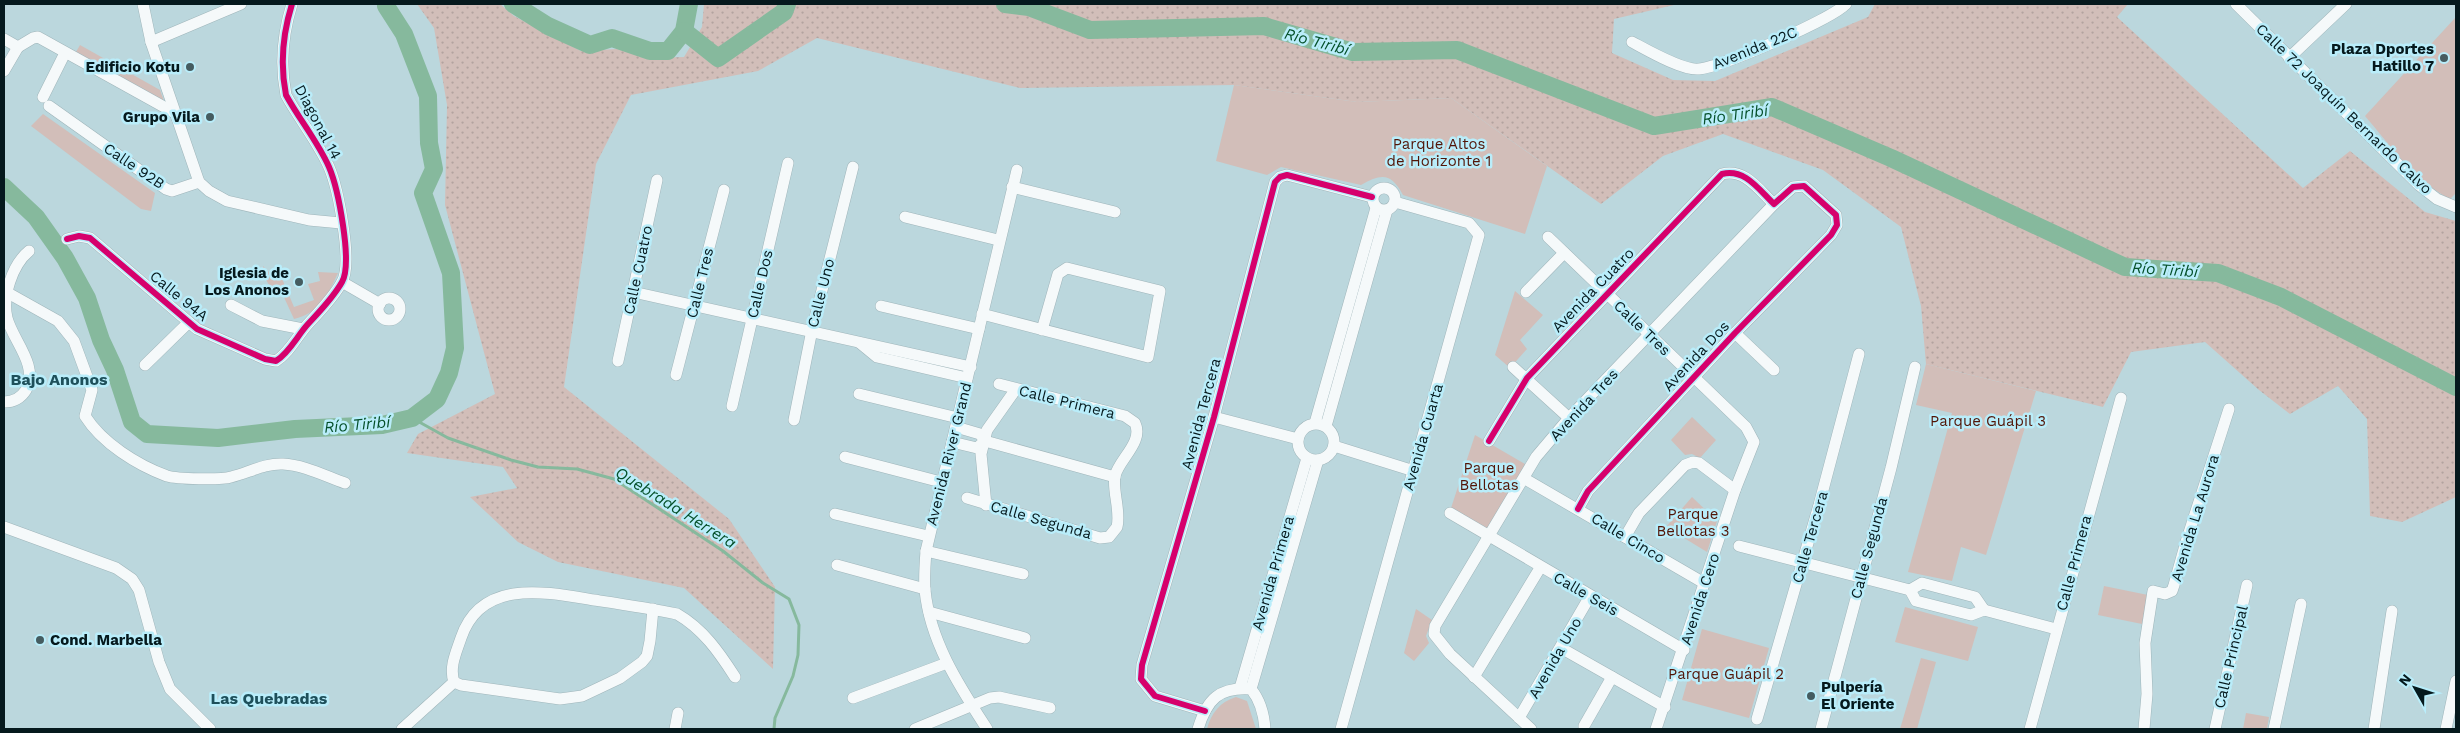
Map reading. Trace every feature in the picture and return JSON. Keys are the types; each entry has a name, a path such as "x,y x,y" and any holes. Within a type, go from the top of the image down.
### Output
{"street":[{"path":"143,4 151,42 200,182 209,191 227,201 309,220 341,223"},
{"path":"151,42 241,4"},
{"name":"Diagonal 14","path":"292,4 284,43 286,94 329,167 347,252 346,268 342,282"},
{"name":"Avenida 22C","path":"1632,42 1672,63 1698,70 1729,60 1824,20 1846,4"},
{"name":"Calle 72 Joaquín Bernardo Calvo","path":"2236,4 2419,185 2437,199 2456,207"},
{"path":"2290,58 2346,4"},
{"path":"4,71 18,47 33,38 38,38 175,113"},
{"path":"4,40 18,47"},
{"name":"Calle 92B","path":"66,53 46,102 166,189 172,190 200,182"},
{"name":"Calle Dos","path":"732,406 788,163"},
{"name":"Calle Uno","path":"794,420 812,330 852,167"},
{"name":"Avenida River Grand","path":"988,729 946,664 929,612 925,589 926,552 941,482 971,367 998,240 1017,170"},
{"name":"Avenida Cuatro","path":"1489,441 1527,378 1722,174 1732,172 1744,176 1774,204"},
{"name":"Avenida Tercera","path":"1205,712 1155,696 1142,679 1142,666 1214,417 1275,182 1280,176 1287,175 1382,204"},
{"name":"Calle Cuatro","path":"618,361 657,180"},
{"name":"Avenida Dos","path":"1578,509 1588,491 1693,377 1831,235 1837,225 1836,215 1804,186 1793,187 1774,204"},
{"path":"1012,187 1115,212"},
{"name":"Calle Tres","path":"676,375 724,190"},
{"path":"1320,425 1382,204"},
{"name":"Avenida Cuarta","path":"1341,729 1479,235 1470,223 1382,204"},
{"name":"Avenida Tres","path":"1474,677 1450,654 1434,634 1435,626 1536,458 1569,418 1774,204"},
{"path":"905,217 998,240"},
{"name":"Calle 94A","path":"67,240 79,236 90,238 188,322 216,338 265,359 276,361 284,356 302,329"},
{"name":"Calle Tres","path":"1548,238 1746,427 1754,442"},
{"path":"4,402 20,397 25,392 30,378 29,366 8,318 8,293 18,262 29,251"},
{"path":"1526,292 1564,253"},
{"path":"982,314 1042,330 1148,357 1160,291 1067,268 1058,274 1042,330"},
{"path":"231,304 262,321 302,329 324,306 342,282 380,304"},
{"path":"633,292 812,330 971,367"},
{"path":"8,293 58,320 74,341 92,390 86,416 102,436 132,458 169,476 230,478 267,466 281,464 296,466 344,483"},
{"path":"881,306 979,329"},
{"path":"145,365 188,322"},
{"path":"1735,333 1774,370"},
{"path":"857,340 877,357 967,378"},
{"name":"Calle Tercera","path":"1757,719 1803,562 1859,354"},
{"path":"1512,367 1527,378 1569,418"},
{"name":"Calle Segunda","path":"1821,729 1916,367"},
{"name":"Calle Primera","path":"999,384 1016,390 1125,416 1134,423 1137,431 1135,440 1115,477"},
{"path":"986,505 981,454 987,430 1016,390"},
{"path":"859,394 957,423 980,434 985,442 1115,477"},
{"name":"Calle Primera","path":"2030,729 2121,398"},
{"name":"Avenida La Aurora","path":"2144,729 2147,694 2145,644 2153,591 2165,594 2172,591 2229,409"},
{"path":"1214,417 1298,439"},
{"path":"1320,425 1331,431 1334,446 1325,458 1312,459 1301,453 1298,439 1301,431 1307,426 1320,425"},
{"path":"952,442 974,448 985,442"},
{"name":"Avenida Cero","path":"1656,729 1684,650 1735,490 1754,442"},
{"path":"1334,446 1414,471"},
{"path":"845,457 941,482"},
{"name":"Avenida Primera","path":"1245,689 1312,459"},
{"path":"1625,537 1640,513 1686,465 1693,462 1699,463 1735,490"},
{"name":"Calle Segunda","path":"967,498 1100,538 1109,537 1114,533 1119,520 1115,477"},
{"name":"Calle Cinco","path":"1524,479 1704,583"},
{"name":"Calle Seis","path":"1450,513 1540,568 1684,650"},
{"path":"835,514 928,536"},
{"path":"4,527 107,564 132,579 139,590 159,662 170,689 210,729"},
{"path":"1739,546 1910,590 1916,601 1971,615 1984,610 2056,629"},
{"path":"926,552 1023,574"},
{"path":"837,565 925,589"},
{"path":"1531,729 1474,677 1540,568"},
{"path":"1910,590 1922,583 1975,597 1984,610"},
{"name":"Calle Principal","path":"2215,729 2248,585"},
{"path":"454,682 452,674 453,663 465,628 476,610 499,597 521,592 552,593 677,614 693,623 720,654 735,677"},
{"name":"Avenida Uno","path":"1519,718 1590,596"},
{"path":"2274,729 2301,604"},
{"path":"454,682 560,699 582,696 620,678 642,662 646,656 650,641 653,609"},
{"path":"2374,729 2392,611"},
{"path":"929,612 1025,638"},
{"path":"1561,648 1665,707"},
{"path":"853,698 946,664"},
{"path":"1584,726 1612,677"},
{"path":"2446,729 2456,681"},
{"path":"402,729 454,682"},
{"path":"1198,729 1205,712 1217,695 1224,691 1245,689 1260,704 1265,729"},
{"path":"915,729 990,698 999,697 1050,708"},
{"path":"675,729 678,713"}],"green space":[{"path":"417,4 500,4 514,16 581,51 617,49 654,58 684,57 702,27 704,4 1672,4 1674,5 1614,19 1612,53 1673,80 1715,81 1868,17 1875,4 2128,4 2117,17 2303,188 2350,151 2425,212 2456,221 2456,497 2402,522 2370,516 2367,419 2338,386 2290,414 2259,390 2205,342 2131,352 2103,407 1926,364 1921,306 1901,227 1823,170 1723,134 1663,156 1601,204 1451,98 1357,102 1234,85 1020,88 817,38 758,71 631,95 596,164 564,387 729,519 775,587 773,669 684,588 558,562 518,542 470,497 517,488 503,467 407,453 418,434 495,394 445,205 447,105 434,28"},
{"path":"2455,18 2456,193 2450,199 2414,172 2365,116"},
{"path":"80,45 160,90 164,101 76,52"},
{"name":"Parque Altos de Horizonte 1","path":"1234,85 1357,102 1451,98 1547,166 1525,234 1403,195 1394,182 1385,177 1375,178 1361,185 1281,167 1267,175 1216,161"},
{"path":"43,114 155,193 151,211 141,209 31,126"},
{"path":"263,266 274,277 280,274 294,307 314,300 308,284 320,281 318,272 338,273 322,302 310,312 294,319 282,293 274,293 263,275"},
{"path":"1515,291 1543,315 1520,340 1527,349 1510,368 1495,355"},
{"name":"Parque Guápil 3","path":"1926,364 2036,391 1986,555 1961,547 1952,581 1908,572 1952,413 1916,405"},
{"path":"1692,417 1716,440 1700,458 1692,454 1685,455 1671,440"},
{"name":"Parque Bellotas","path":"1475,435 1525,464 1489,531 1451,508"},
{"name":"Parque Bellotas 3","path":"1692,497 1717,521 1707,552 1666,527"},
{"path":"2104,586 2148,595 2142,624 2098,615"},
{"path":"1905,607 1978,627 1968,661 1895,642"},
{"path":"1416,609 1432,620 1426,636 1429,643 1414,661 1404,653"},
{"name":"Parque Guápil 2","path":"1702,629 1769,648 1749,718 1682,700"},
{"path":"1921,658 1936,662 1917,729 1900,729"},
{"path":"1236,697 1247,701 1256,729 1207,729 1217,709 1225,702"},
{"path":"2246,713 2269,717 2267,729 2243,729"}],"waterway":[{"name":"Río Tiribí","path":"4,187 36,217 65,258 87,298 101,340 115,370 132,422 147,434 218,438 295,429 382,425 412,418 437,399 449,373 455,348 451,273 423,193 434,169 429,143 428,96 404,34 386,6 387,4"},
{"name":"Río Tiribí","path":"513,4 548,26 590,45 612,38 650,51 668,51 684,31 689,4"},
{"name":"Río Tiribí","path":"684,31 718,58 784,12 787,4"},
{"name":"Río Tiribí","path":"1005,4 1029,7 1090,30 1264,26 1353,52 1457,50 1654,126 1772,107 1891,158 2125,267 2218,273 2281,297 2456,387"},
{"name":"Quebrada Herrera","path":"412,418 448,438 511,460 538,467 577,469 614,479 723,551 763,583 789,599 799,625 798,655 793,676 775,718 774,729"}],"cycle path":[{"path":"67,239 79,236 90,238 197,329 265,359 276,361 285,353 342,282 346,259 343,225 333,177 319,149 286,95 283,49 286,26 292,4"},
{"path":"1489,441 1527,378 1722,174 1738,174 1745,177 1774,204 1793,187 1804,186 1836,215 1837,225 1831,235 1735,333 1588,491 1578,509"},
{"path":"1205,711 1155,696 1141,679 1142,665 1214,417 1275,182 1280,177 1287,175 1372,197"}],"place":[{"name":"Plaza Dportes Hatillo 7","path":"2444,58"},
{"name":"Edificio Kotu","path":"190,67"},
{"name":"Grupo Vila","path":"210,117"},
{"name":"Iglesia de Los Anonos","path":"299,282"},
{"name":"Cond. Marbella","path":"40,640"},
{"name":"Pulpería El Oriente","path":"1811,696"}],"district":[{"name":"Bajo Anonos","path":"59,379"},
{"name":"Las Quebradas","path":"269,698"}]}
